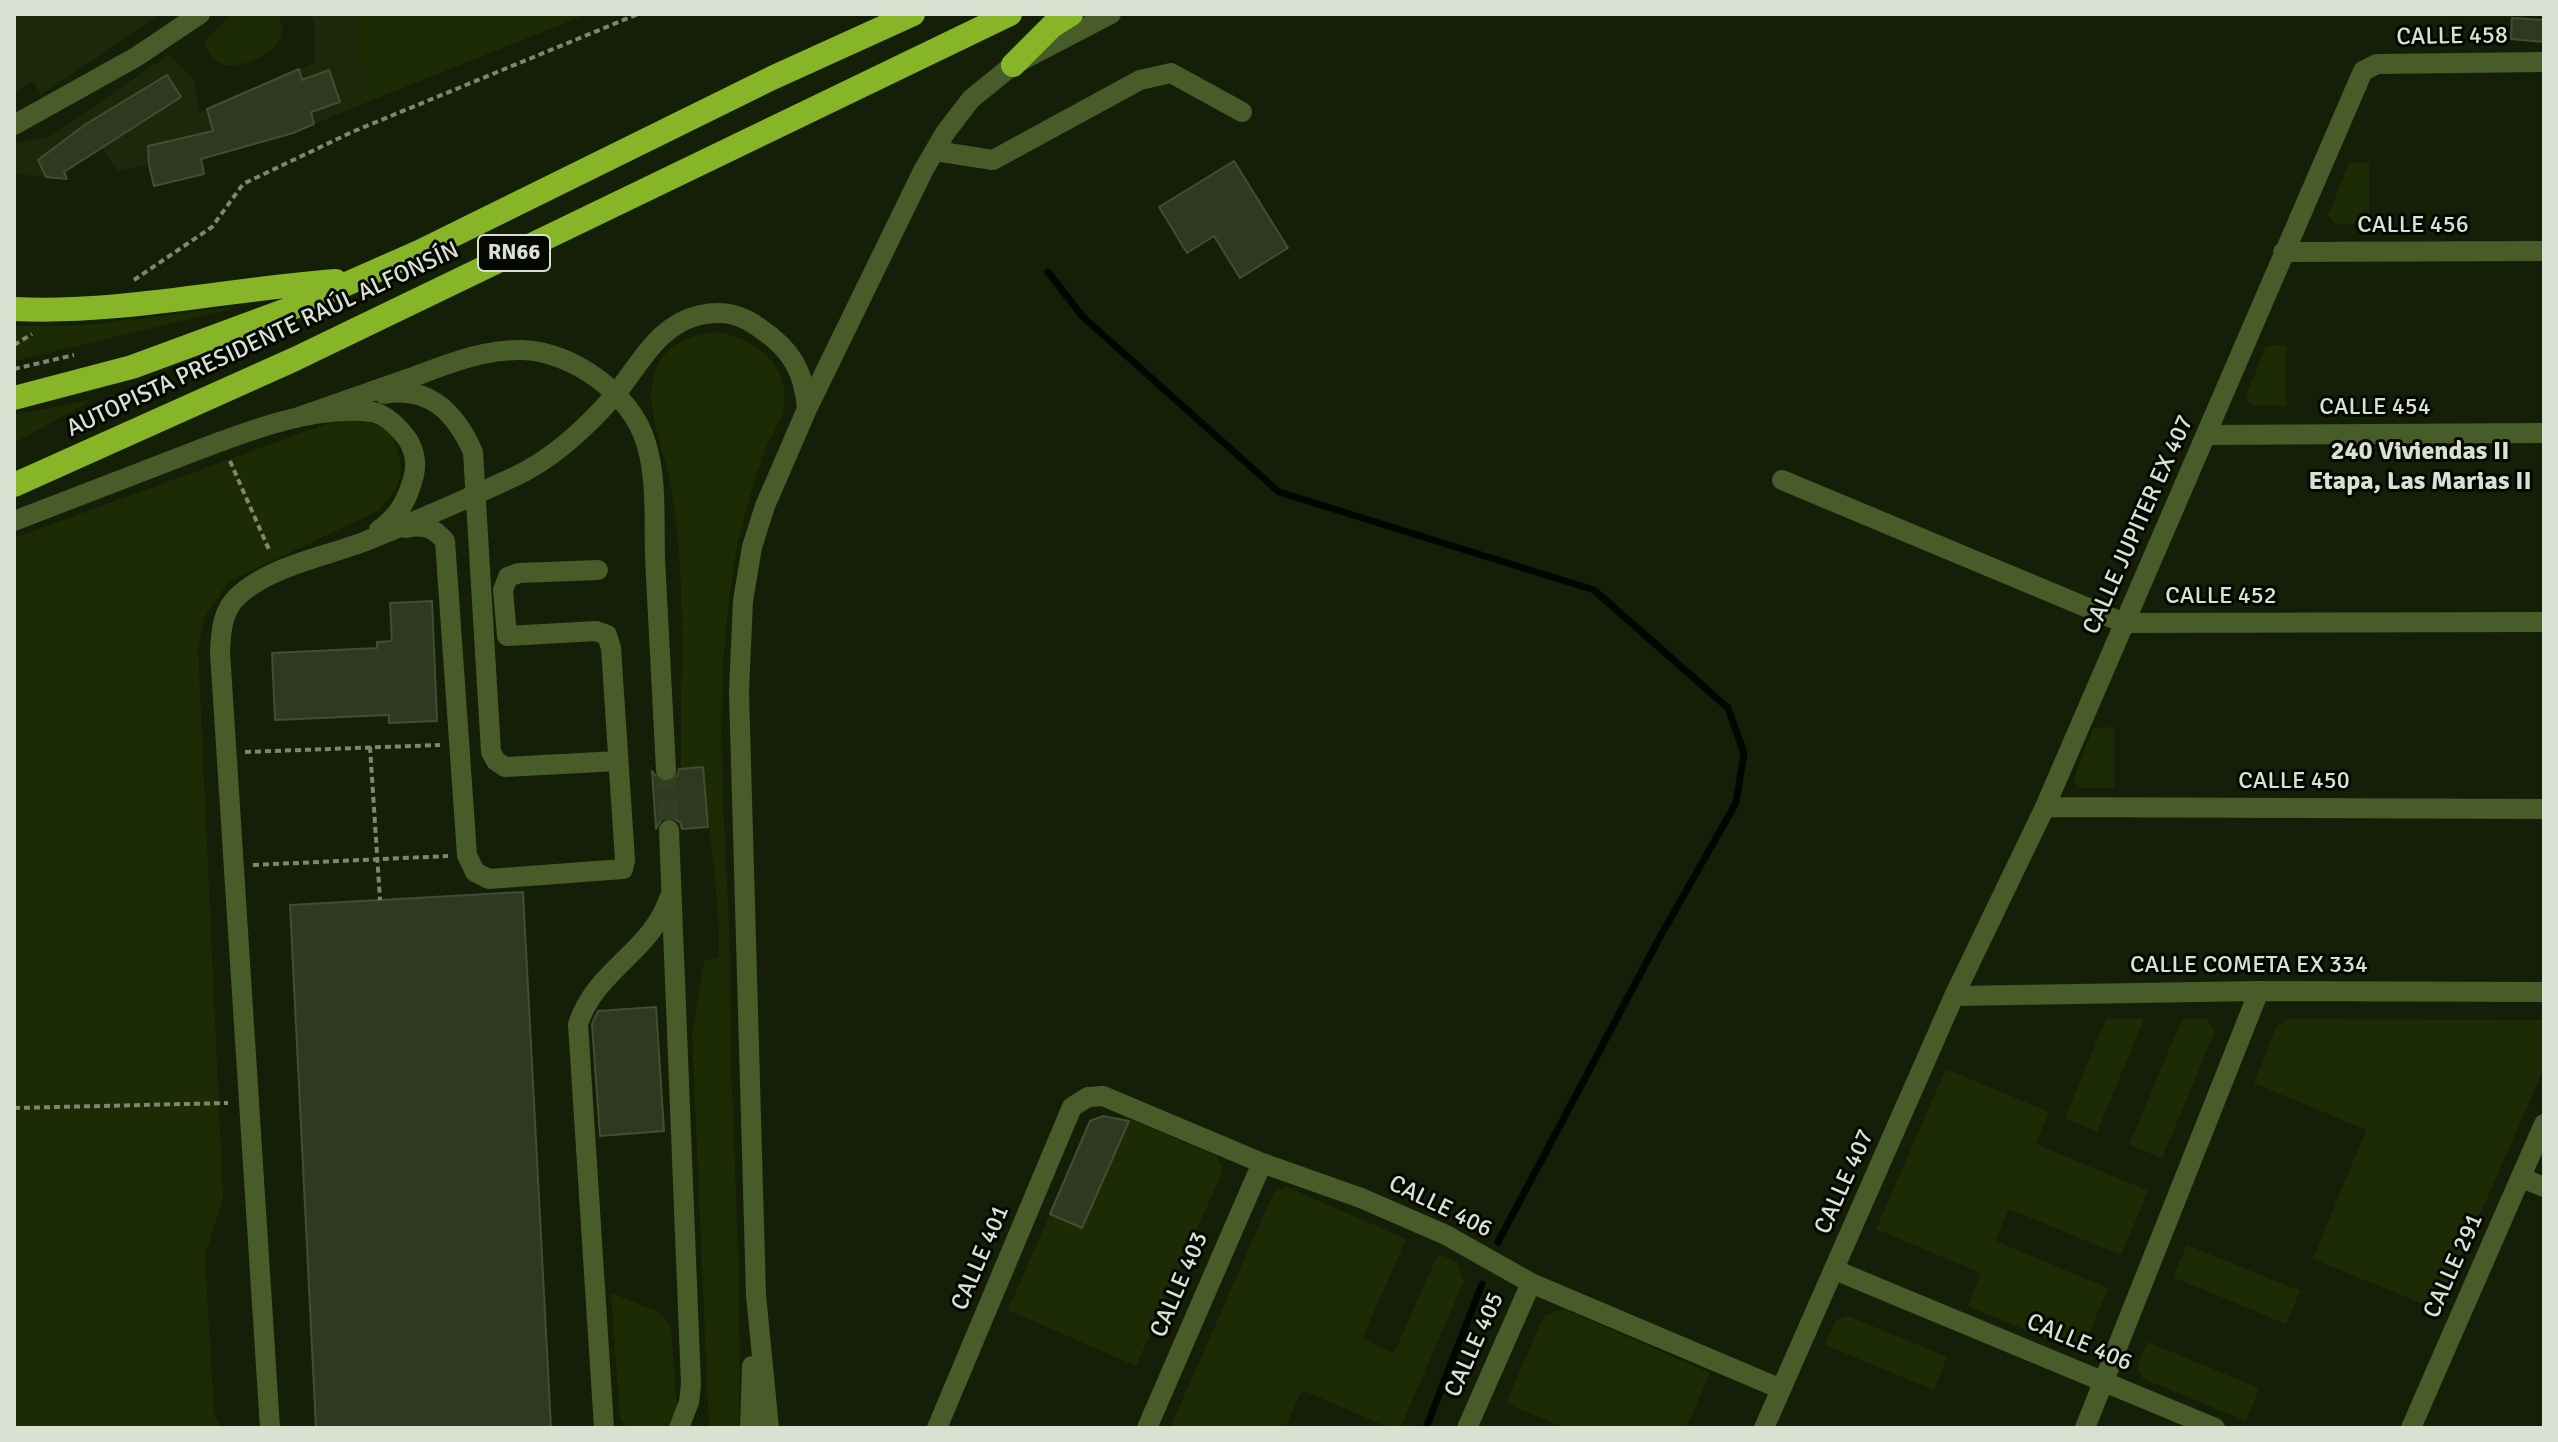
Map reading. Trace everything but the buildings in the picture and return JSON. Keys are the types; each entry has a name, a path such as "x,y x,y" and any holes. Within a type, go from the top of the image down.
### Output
{"highway":[{"name":"AUTOPISTA PRESIDENTE RAÚL ALFONSÍN","path":"14,485 295,359 1010,14"},
{"path":"1013,65 1052,26 1071,14"},
{"name":"AUTOPISTA PRESIDENTE RAÚL ALFONSÍN","path":"14,398 132,367 292,308 419,252 772,78 907,16"},
{"path":"14,309 62,312 95,310 275,286 354,280"}],"street":[{"path":"14,125 136,57 200,14"},
{"path":"769,1428 756,1295 739,692 743,601 752,547 765,506 807,409 898,218 935,151 971,99 1013,65 1111,14"},
{"name":"CALLE 458","path":"2363,71 2377,64 2544,62"},
{"name":"CALLE JUPITER EX 407","path":"1954,996 2045,807 2363,71"},
{"path":"935,151 993,160 1140,80 1171,73 1242,112"},
{"name":"CALLE 456","path":"2283,252 2544,251"},
{"path":"270,1428 220,652 222,624 229,608 238,596 267,578 390,531 477,494 547,459 614,395 669,327 688,318 717,311 743,316 772,336 793,359 805,382 807,409"},
{"path":"14,521 207,448 454,362 490,353 521,350 565,358 584,367 614,395 637,423 646,442 653,496 666,770"},
{"path":"296,418 401,391 436,402 461,425 473,452 477,494 491,752 496,761 505,767 618,761"},
{"path":"296,418 336,412 375,412 395,424 411,443 416,465 401,510 391,522 362,542"},
{"name":"CALLE 454","path":"2207,435 2544,433"},
{"name":"CALLE 452","path":"1782,480 2124,623 2544,622"},
{"path":"390,531 422,525 437,532 445,541 467,855 475,872 489,879 623,869 625,860 611,648 607,635 596,631 507,636 503,590 508,577 519,573 598,570"},
{"name":"CALLE 450","path":"2045,807 2544,809"},
{"path":"669,830 691,1385 689,1402 679,1428"},
{"path":"604,1428 578,1024 584,1004 600,984 653,931 665,911 672,888"},
{"path":"2085,1428 2259,991"},
{"name":"CALLE COMETA EX 334","path":"1954,996 2259,991 2544,992"},
{"name":"CALLE 407","path":"1781,1389 1954,996"},
{"name":"CALLE 406","path":"1072,1107 1088,1097 1103,1096 1262,1163 1361,1198 1446,1235 1531,1283 1781,1389"},
{"name":"CALLE 401","path":"937,1428 1072,1107"},
{"name":"CALLE 291","path":"2411,1428 2544,1124"},
{"name":"CALLE 403","path":"1147,1428 1262,1163"},
{"path":"2522,1178 2544,1187"},
{"name":"CALLE 406","path":"1835,1270 2215,1428"},
{"name":"CALLE 405","path":"1467,1428 1531,1283"},
{"path":"750,1428 756,1295"},
{"path":"1764,1428 1781,1389"}],"path":[{"path":"123,287 212,227 243,184 352,132 638,14"},
{"path":"14,345 62,312"},
{"path":"234,469 270,549"},
{"path":"226,753 458,744"},
{"path":"370,747 380,900"},
{"path":"234,866 467,855"},
{"path":"14,1108 250,1103"}],"shaded area":[{"path":"14,14 162,14 41,95 33,81 14,92"},
{"path":"232,14 279,14 282,31 279,41 256,60 235,65 218,62 211,56 204,41"},
{"path":"309,14 358,14 365,103 314,124 299,69 315,62 314,22"},
{"path":"358,14 579,14 580,17 365,103"},
{"path":"168,55 195,80 199,112 207,109 218,154 200,158 148,146 149,165 117,171 86,124 38,160 46,177 14,174 14,143 49,137"},
{"path":"2369,162 2369,224 2336,224 2328,216 2349,163"},
{"path":"244,306 14,361 14,326 86,325"},
{"path":"715,332 749,343 768,357 781,377 785,398 782,414 758,470 739,536 728,605 723,676 722,782 739,1301 739,1428 709,1428 692,1034 704,961 719,957 718,909 703,768 681,769 682,616 678,538 651,392 660,360 672,347 688,338"},
{"path":"2286,345 2286,406 2253,406 2245,399 2266,346"},
{"path":"92,400 14,443 14,415"},
{"path":"362,419 390,431 399,455 398,482 387,501 378,511 229,581 204,618 198,649 223,1198 205,1256 214,1412 221,1428 14,1428 14,538 329,423"},
{"path":"2114,727 2114,788 2081,788 2073,781 2093,728"},
{"path":"2106,1019 2144,1019 2097,1132 2065,1118"},
{"path":"2182,1019 2207,1019 2215,1031 2162,1158 2129,1145"},
{"path":"2288,1019 2544,1020 2544,1068 2438,1310 2313,1259 2366,1130 2254,1083 2276,1027"},
{"path":"1946,1069 2049,1112 2036,1144 2148,1191 2121,1255 2009,1209 1995,1241 2108,1288 2085,1343 2072,1349 1968,1306 1981,1273 1876,1229"},
{"path":"1130,1119 1218,1157 1223,1170 1136,1366 1008,1310 1050,1214 1083,1228"},
{"path":"1287,1187 1406,1239 1362,1339 1394,1353 1438,1254 1457,1262 1464,1281 1400,1428 1390,1428 1302,1390 1285,1428 1170,1428 1274,1192"},
{"path":"2187,1245 2300,1291 2286,1324 2173,1277"},
{"path":"611,1293 659,1312 671,1327 677,1410 670,1428 627,1428 620,1418"},
{"path":"1564,1309 1710,1373 1686,1428 1565,1428 1506,1403 1544,1316"},
{"path":"1848,1316 1947,1357 1934,1390 1825,1345 1835,1321"},
{"path":"2147,1342 2259,1388 2246,1421 2142,1378 2137,1365"}],"waterway":[{"path":"1048,272 1083,317 1279,492 1594,590 1728,708 1744,753 1736,803 1661,935 1498,1242"},
{"path":"1426,1428 1482,1284"}],"tunnel":[{"path":"666,770 669,830"}],"district":[{"name":"240 Viviendas II Etapa, Las Marias II","path":"2420,467"}]}
